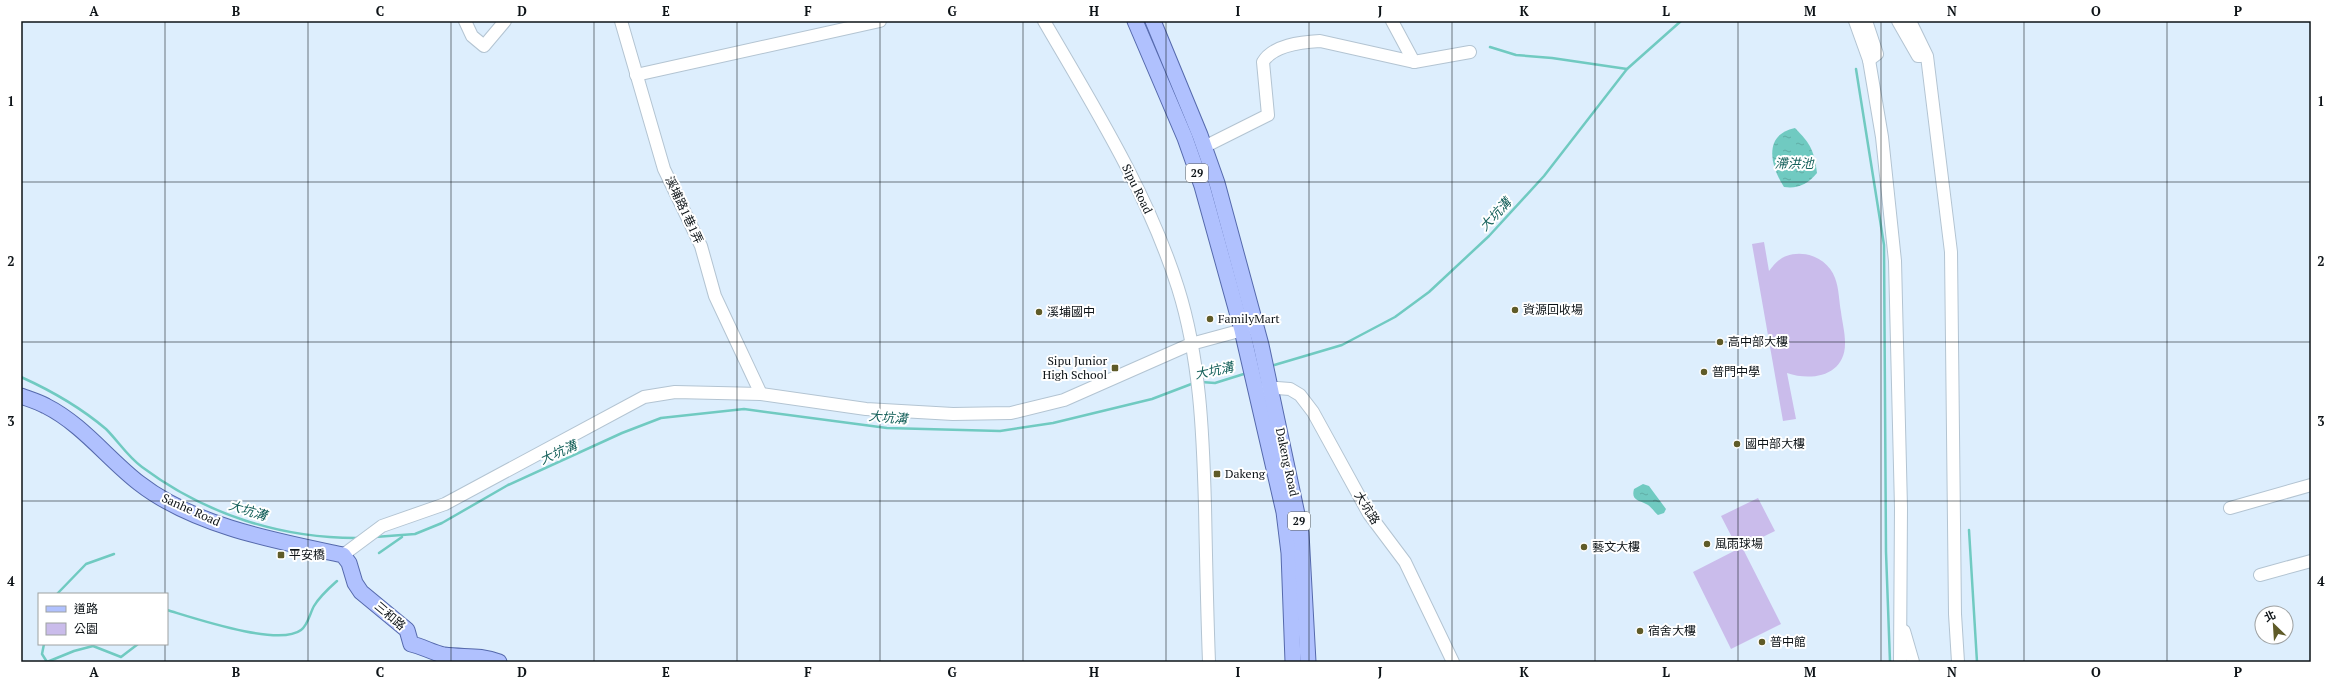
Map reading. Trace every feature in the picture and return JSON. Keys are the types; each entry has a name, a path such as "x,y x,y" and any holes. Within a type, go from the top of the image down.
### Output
{"main road":[{"name":"29","path":"1135,21 1185,138 1202,186 1246,348 1263,387"},
{"name":"29","path":"1153,21 1217,183 1261,345 1263,387"},
{"name":"Dakeng Road","path":"1263,387 1287,535 1293,662"},
{"name":"Dakeng Road","path":"1263,387 1301,533 1308,662"},
{"name":"Sanhe Road","path":"21,396 46,405 62,415 139,484 174,505 252,536 348,552"},
{"name":"三和路","path":"348,552 349,563 355,583 361,592 407,630 411,644 443,655 466,655 499,662"}],"street":[{"path":"465,21 472,36 484,46 505,21"},
{"name":"溪埔路1巷1弄","path":"621,21 664,169 701,246 715,296 761,394"},
{"path":"636,75 880,21"},
{"name":"Sipu Road","path":"1044,21 1096,111 1152,221 1178,288 1191,344 1200,405 1209,662"},
{"path":"1392,21 1414,62"},
{"path":"1855,21 1869,60 1882,137 1895,261 1900,444 1900,618 1897,662"},
{"path":"1866,21 1877,54 1869,60"},
{"path":"1898,21 1918,56 1927,56"},
{"path":"1910,21 1927,56 1951,252 1954,583 1958,662"},
{"path":"1204,147 1268,115 1263,62 1267,56 1279,49 1305,42 1320,41 1414,62 1470,52"},
{"path":"348,552 382,526 445,504 644,397 675,392 761,394 866,409 953,414 1012,413 1064,400 1191,344 1256,326"},
{"name":"大坑路","path":"1263,387 1290,389 1300,395 1313,412 1369,514 1405,562 1453,662"},
{"path":"2230,508 2311,485"},
{"path":"2260,575 2311,561"},
{"path":"1900,618 1913,662"}],"green space":[{"path":"1764,242 1769,271 1782,258 1798,254 1813,256 1827,265 1835,278 1845,334 1844,353 1840,362 1834,369 1817,376 1807,377 1787,373 1796,419 1783,421 1752,244"},
{"path":"1758,498 1775,531 1742,547 1781,624 1731,649 1693,572 1738,549 1721,516"}],"water":[{"name":"滯洪池","path":"1795,128 1811,148 1815,159 1817,173 1802,185 1784,187 1779,179 1772,153 1774,144 1778,137"},
{"path":"1643,484 1649,486 1666,509 1664,513 1658,515 1648,505 1634,498 1634,489"}],"waterway":[{"name":"大坑溝","path":"1271,366 1342,345 1395,317 1429,292 1489,236 1544,176 1627,69 1681,21"},
{"path":"1490,47 1516,55 1552,58 1627,69"},
{"path":"1856,69 1884,245 1886,552 1890,662"},
{"name":"大坑溝","path":"1201,382 1215,383 1247,373"},
{"name":"大坑溝","path":"21,377 55,394 86,414 106,429 128,454 142,467 166,484 192,498 218,510 273,528 301,534 360,538"},
{"name":"大坑溝","path":"375,537 415,534 442,523 508,485 622,433 661,418 744,409 887,428 1000,431 1053,423 1152,399 1194,383"},
{"path":"1969,530 1977,662"},
{"path":"379,553 402,537"},
{"path":"58,593 86,564 114,554"},
{"path":"168,610 215,624 256,633 275,635 290,634 303,628 316,602 337,581"},
{"path":"44,645 42,654 47,662 74,651 93,646 121,657 137,645"}],"place":[{"name":"資源回收場","path":"1515,310"},
{"name":"溪埔國中","path":"1039,312"},
{"name":"FamilyMart","path":"1210,319"},
{"name":"高中部大樓","path":"1720,342"},
{"name":"Sipu Junior High School","path":"1115,368"},
{"name":"普門中學","path":"1704,372"},
{"name":"國中部大樓","path":"1737,444"},
{"name":"Dakeng","path":"1217,474"},
{"name":"風雨球場","path":"1707,544"},
{"name":"藝文大樓","path":"1584,547"},
{"name":"平安橋","path":"281,555"},
{"name":"宿舍大樓","path":"1640,631"},
{"name":"普中館","path":"1762,642"}]}
